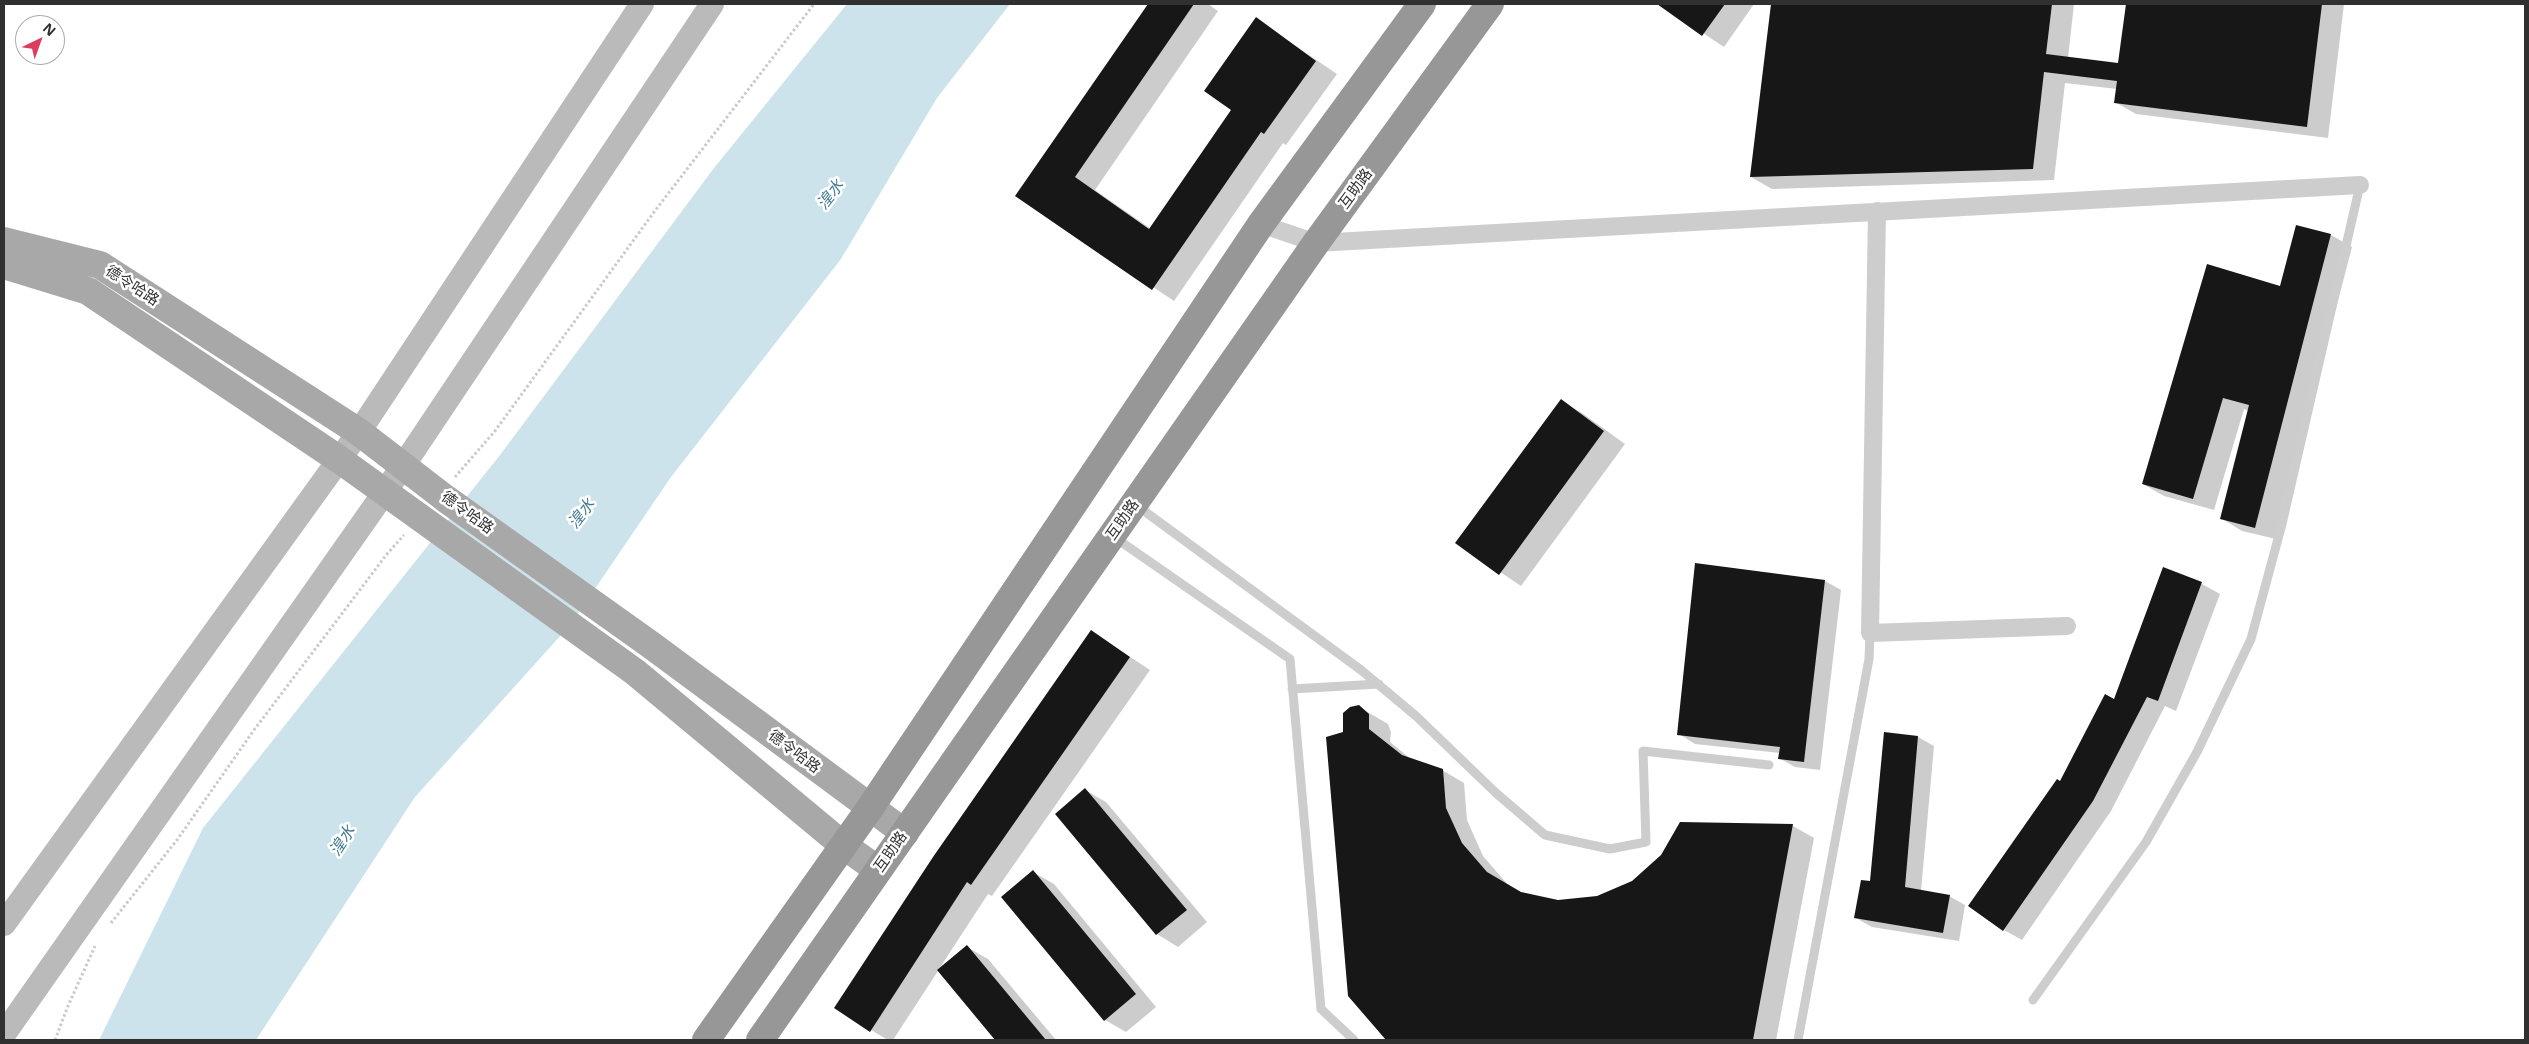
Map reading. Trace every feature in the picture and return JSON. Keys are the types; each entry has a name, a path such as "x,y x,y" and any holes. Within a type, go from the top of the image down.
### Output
{"highway":[{"path":"706,1040 870,808 1261,224 1418,4"},
{"name":"互助路","path":"760,1040 1316,243 1490,4"}],"main road":[{"path":"4,924 340,460 642,4"},
{"path":"4,1034 402,466 712,4"},
{"name":"德令哈路","path":"4,241 100,266 359,432 402,466 450,489 651,645 904,833"},
{"name":"德令哈路","path":"4,265 88,291 340,460 383,492 416,527 635,672 843,846 878,870"}],"street":[{"path":"1261,224 1316,243 2360,186"},
{"path":"1877,211 1870,633 2067,626"}],"lane":[{"path":"2033,1000 2146,842 2197,752 2251,640 2282,524 2360,186"},
{"path":"1134,504 1379,684 1545,835 1610,849 1646,842 1643,751 1769,764"},
{"path":"1112,535 1290,658 1321,1009 1354,1040"},
{"path":"1798,1040 1869,659 1870,633"},
{"path":"1292,689 1379,684"}],"path":[{"path":"450,489 496,431 654,212 814,4"},
{"path":"108,928 176,840 254,730 387,554 416,527"},
{"path":"55,1040 96,943"}],"water":[{"name":"湟水","path":"847,4 1010,4 937,98 841,259 671,477 571,624 415,797 256,1040 99,1040 203,828 500,455 714,168"}],"building":[{"path":"1148,4 1194,4 1075,177 1149,229 1231,110 1204,91 1256,17 1316,61 1264,134 1261,132 1152,290 1015,196"},
{"path":"1657,4 1725,4 1702,36"},
{"path":"1771,4 2052,4 2046,54 2118,63 2126,4 2322,4 2307,127 2114,103 2117,81 2044,72 2033,169 1750,177"},
{"path":"2296,225 2331,234 2255,528 2220,519 2249,405 2223,398 2193,499 2142,484 2207,264 2280,286"},
{"path":"1561,399 1604,431 1499,575 1455,543"},
{"path":"1695,563 1825,580 1804,762 1778,759 1780,747 1677,735"},
{"path":"2163,567 2202,582 2158,701 2147,697 2093,801 2003,931 1968,906 2057,779 2060,781 2105,694 2114,699"},
{"path":"1091,630 1130,657 971,885 967,882 870,1032 834,1008 933,857"},
{"path":"1359,705 1369,714 1369,729 1402,755 1443,769 1446,808 1462,843 1487,872 1521,892 1558,900 1597,896 1632,881 1661,855 1680,822 1793,824 1753,1040 1386,1040 1348,996 1326,737 1343,732 1343,713 1350,707"},
{"path":"1884,732 1918,736 1905,887 1950,895 1943,933 1854,918 1861,880 1870,881"},
{"path":"1085,788 1187,910 1156,935 1055,814"},
{"path":"1033,870 1136,994 1104,1021 1001,897"},
{"path":"967,945 1046,1040 995,1040 937,970"}]}
